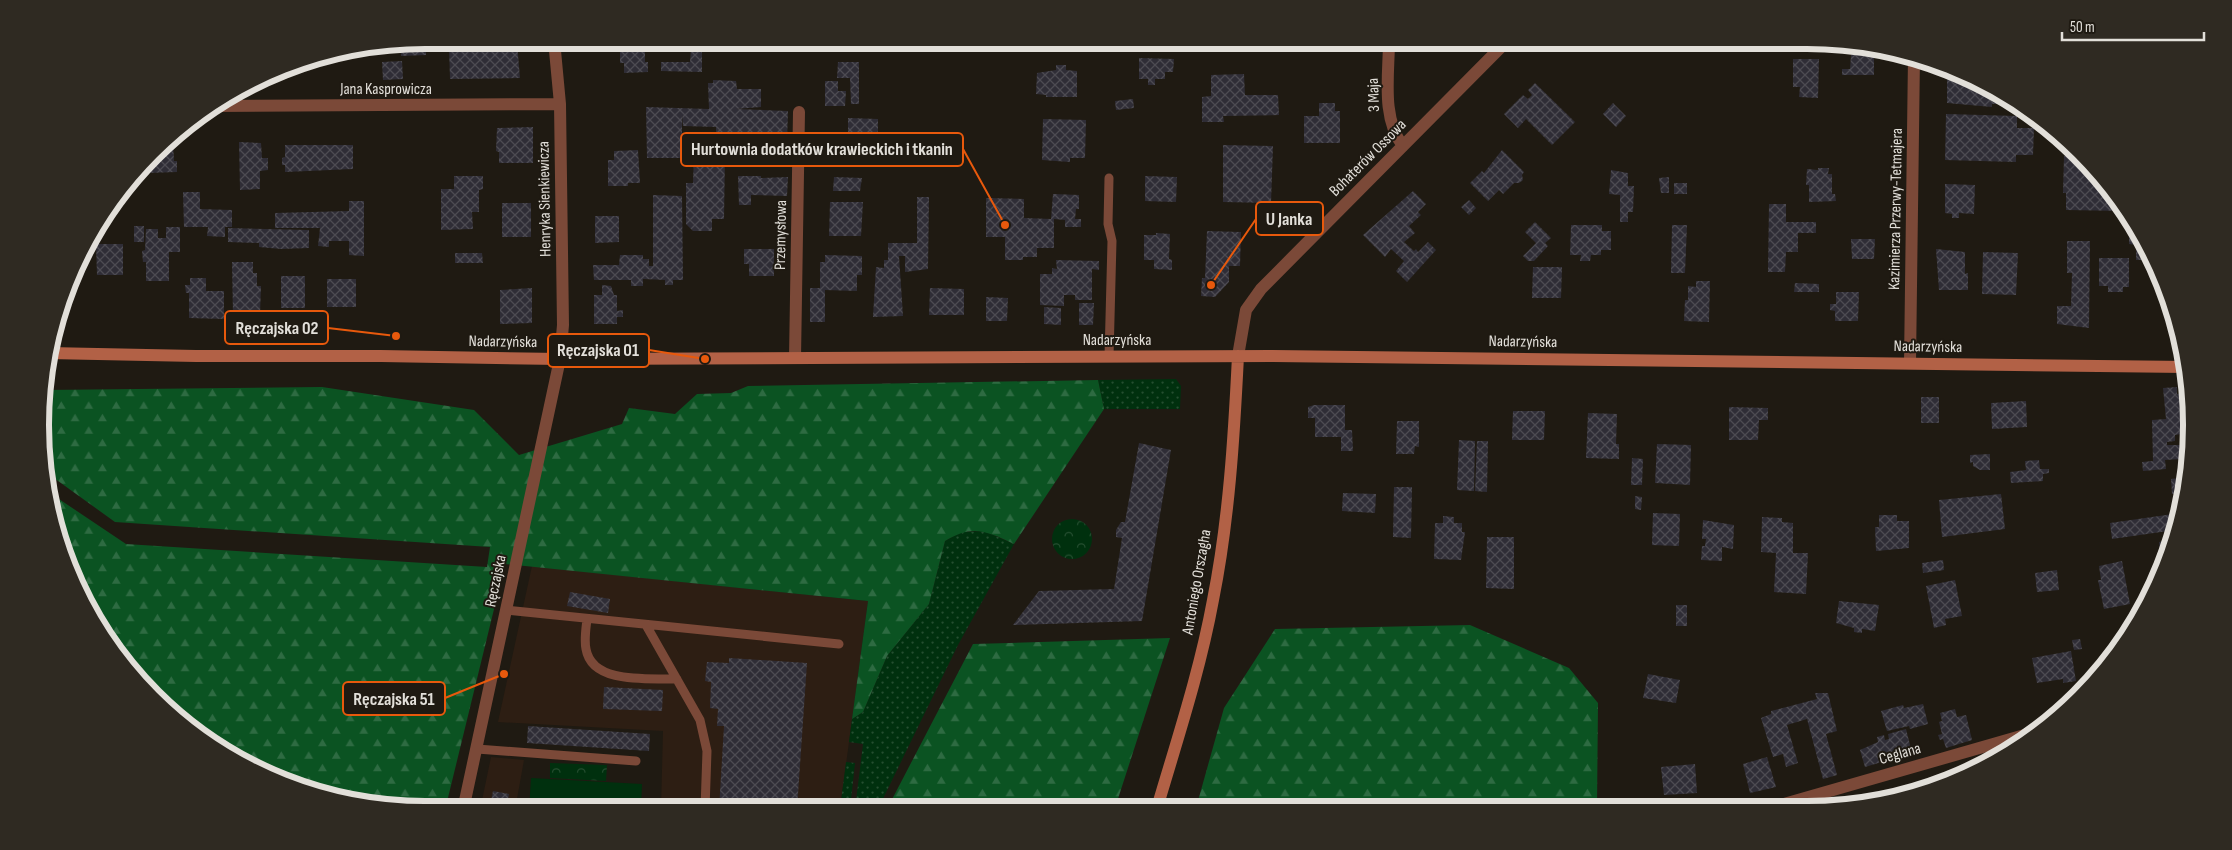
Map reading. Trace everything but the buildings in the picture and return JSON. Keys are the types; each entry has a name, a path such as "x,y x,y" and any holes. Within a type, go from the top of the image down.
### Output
{"main road":[{"name":"Nadarzyńska","path":"56,353 560,359 1238,356 2178,367"},
{"name":"Antoniego Orszagha","path":"1158,801 1196,672 1213,601 1227,497 1238,356"}],"street":[{"name":"Henryka Sienkiewicza","path":"555,49 560,104 563,325 560,359"},
{"name":"3 Maja","path":"1389,49 1390,115 1393,129 1402,146"},
{"name":"Bohaterów Ossowa","path":"1238,356 1242,323 1252,299 1499,49"},
{"name":"Kazimierza Przerwy-Tetmajera","path":"1910,363 1915,65"},
{"name":"Jana Kasprowicza","path":"226,106 560,104"},
{"name":"Przemysłowa","path":"795,358 799,112"},
{"name":"Ręczajska","path":"466,801 560,359"},
{"name":"Ceglana","path":"1795,801 2017,737"}],"lane":[{"path":"1109,178 1108,224 1112,241 1109,356"},
{"path":"506,610 839,644"},
{"path":"587,618 586,650 594,665 604,673 615,676 677,679"},
{"path":"646,625 700,720 707,751 705,801"},
{"path":"477,748 636,760"}],"shaded area":[{"path":"532,566 868,601 841,801 661,801 663,731 498,722"},
{"path":"491,757 524,760 517,801 482,801"}],"green space":[{"path":"1176,379 1181,386 1180,409 1104,409 1098,380"},
{"path":"1098,380 1104,409 1014,544 979,531 964,532 945,541 929,604 887,656 863,712 852,719 868,601 505,564 447,801 376,798 352,794 304,781 281,773 237,751 196,723 177,708 142,673 112,634 77,569 56,497 126,544 487,567 490,547 115,522 52,477 52,474 49,425 51,390 322,387 474,410 519,455 622,424 629,408 675,414 697,394 731,393 748,386"},
{"path":"1072,519 1086,525 1092,539 1086,553 1072,559 1058,553 1052,539 1058,525"},
{"path":"984,531 1014,544 958,645 882,801 856,801 863,744 849,742 852,719 863,712 887,656 929,604 945,541 961,532"},
{"path":"1470,625 1569,668 1598,703 1597,801 1198,801 1224,708 1275,629"},
{"path":"1170,638 1117,801 891,801 973,644"},
{"path":"846,762 855,763 851,801 841,801"},
{"path":"550,763 607,765 606,781 550,778"},
{"path":"531,778 642,784 641,801 530,801"}],"place":[{"name":"Hurtownia dodatków krawieckich i tkanin","path":"1005,225"},
{"name":"U Janka","path":"1211,285"},
{"name":"Ręczajska 02","path":"396,336"},
{"name":"Ręczajska 01","path":"705,359"},
{"name":"Ręczajska 51","path":"504,674"}]}
